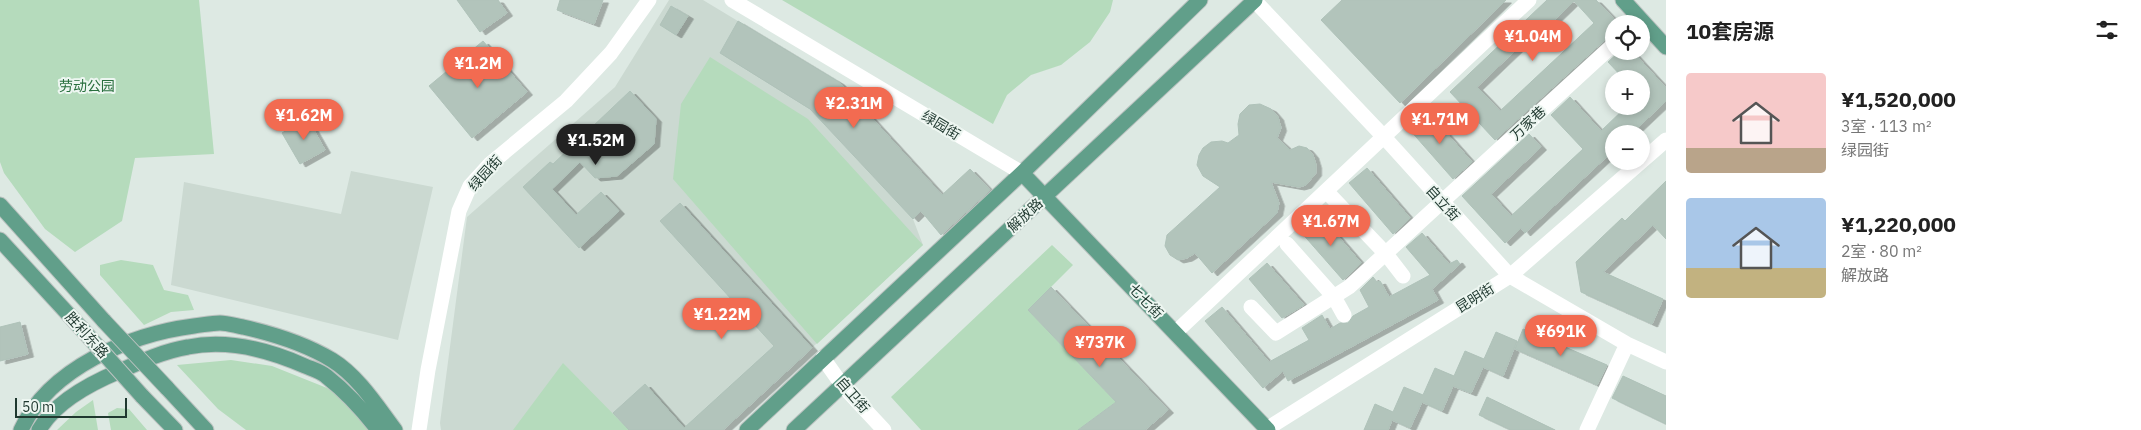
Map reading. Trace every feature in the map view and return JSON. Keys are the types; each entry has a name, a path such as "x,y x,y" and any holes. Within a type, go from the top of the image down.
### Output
{"main road":[{"path":"747,430 1022,173 1200,0"},
{"name":"解放路","path":"794,430 1255,0"},
{"path":"1623,0 1633,15"},
{"path":"1650,33 1666,47"},
{"name":"七七街","path":"1022,173 1176,332 1266,430"},
{"name":"胜利东路","path":"0,205 104,322 206,430"},
{"name":"胜利东路","path":"0,240 175,430"},
{"path":"22,430 42,400 70,372 84,363 141,337 178,328 221,323 299,342 333,360 353,378 370,408 378,430"},
{"path":"39,430 44,422 70,398 98,380 156,355 197,346 233,344 279,354 324,375 370,408 395,430"}],"street":[{"name":"绿园街","path":"419,430 428,370 459,211 470,186 490,164 566,101 612,54 649,0"},
{"name":"绿园街","path":"732,0 1022,173"},
{"name":"自立街","path":"1255,0 1384,137 1510,276 1627,344 1664,357"},
{"path":"1176,332 1529,0"},
{"name":"万家巷","path":"1251,307 1276,333 1350,286 1605,52"},
{"name":"昆明街","path":"1266,430 1510,276 1666,140"},
{"path":"1326,191 1386,254 1403,276"},
{"path":"1287,244 1334,297 1344,315"},
{"path":"1587,430 1627,344"},
{"name":"自卫街","path":"823,358 842,385 884,430"}],"shaded area":[{"path":"669,0 703,0 839,82 940,192 913,219 923,245 723,430 441,430 440,423 467,217 615,87"},
{"path":"351,171 433,187 398,340 171,285 184,182 341,214"}],"green space":[{"name":"劳动公园","path":"0,0 199,0 214,154 135,158 122,221 75,252 45,229 4,173 0,162"},
{"path":"782,0 1113,0 1110,12 1090,42 1061,65 1031,75 1007,95 993,124"},
{"path":"710,57 808,119 923,245 817,344 673,179 681,104"},
{"path":"1052,245 1073,265 1028,310 1116,402 1078,430 921,430 891,397"},
{"path":"121,260 153,265 164,290 188,295 194,310 171,312 144,325 100,275 100,265"},
{"path":"231,360 272,366 327,388 367,416 373,430 246,430 218,409 177,365"},
{"path":"563,363 629,430 513,430"},
{"path":"93,400 98,430 57,430 76,412"},
{"path":"117,408 129,409 147,430 111,430 108,413"}],"building":[{"path":"457,0 498,0 507,13 480,32"},
{"path":"560,0 603,0 594,24 557,10"},
{"path":"1342,0 1506,0 1400,103 1321,20"},
{"path":"1547,0 1596,0 1610,15 1605,15 1605,40 1495,140 1450,92","holes":["1574,1 1594,23 1500,111 1477,87 1544,23 1547,27"]},
{"path":"671,6 688,16 676,35 660,25"},
{"path":"738,21 839,82 942,195 970,169 990,190 941,235 921,211 913,219 810,109 720,53"},
{"path":"483,41 527,92 472,138 429,86"},
{"path":"1610,60 1640,60 1649,70 1616,70 1608,62"},
{"path":"1650,71 1666,88 1666,101 1641,125 1607,125 1618,115 1650,115"},
{"path":"630,91 656,119 654,144 617,176 595,178 580,162 552,189 576,215 601,192 619,211 579,248 523,187 550,162 553,164"},
{"path":"1570,97 1601,131 1605,127 1605,158 1525,233 1521,228 1505,243 1462,196 1529,134 1541,147 1491,194 1511,216 1583,149 1551,115"},
{"path":"1260,104 1271,109 1278,117 1281,128 1277,138 1290,150 1299,146 1307,148 1313,155 1316,173 1306,185 1299,187 1271,182 1279,203 1277,213 1212,273 1195,253 1187,258 1178,260 1170,255 1165,246 1167,235 1220,187 1203,176 1197,165 1199,155 1203,148 1211,142 1222,141 1228,143 1239,135 1238,124 1240,114 1249,105"},
{"path":"1426,110 1472,162 1453,179 1409,129 1409,126"},
{"path":"307,118 325,150 300,164 282,133"},
{"path":"1367,168 1410,218 1393,234 1349,183"},
{"path":"1666,181 1666,239 1653,225 1603,272 1663,299 1652,324 1581,292 1576,262 1622,218 1625,221"},
{"path":"680,203 812,348 723,430 629,430 613,413 645,384 684,428 774,346 660,221"},
{"path":"1319,214 1361,263 1343,280 1300,231"},
{"path":"1422,233 1449,264 1457,260 1460,264 1432,289 1438,300 1288,381 1283,371 1263,388 1205,321 1222,307 1269,362 1309,340 1302,328 1322,315 1330,329 1340,323 1348,323 1353,316 1369,307 1360,290 1373,277 1377,282 1380,281 1389,297 1430,275 1406,247"},
{"path":"1267,263 1304,305 1282,318 1249,279"},
{"path":"1051,287 1168,410 1145,430 1078,430 1116,402 1028,310"},
{"path":"20,322 28,354 0,361 0,327"},
{"path":"1523,329 1607,365 1597,385 1515,349"},
{"path":"1496,332 1517,341 1503,376 1483,367 1471,393 1453,386 1442,411 1422,402 1410,428 1392,420 1388,430 1364,430 1375,404 1393,412 1404,387 1423,395 1435,368 1454,376 1465,351 1484,359"},
{"path":"1623,376 1666,396 1666,424 1612,398"},
{"path":"1487,397 1555,430 1511,430 1479,415"}]}
